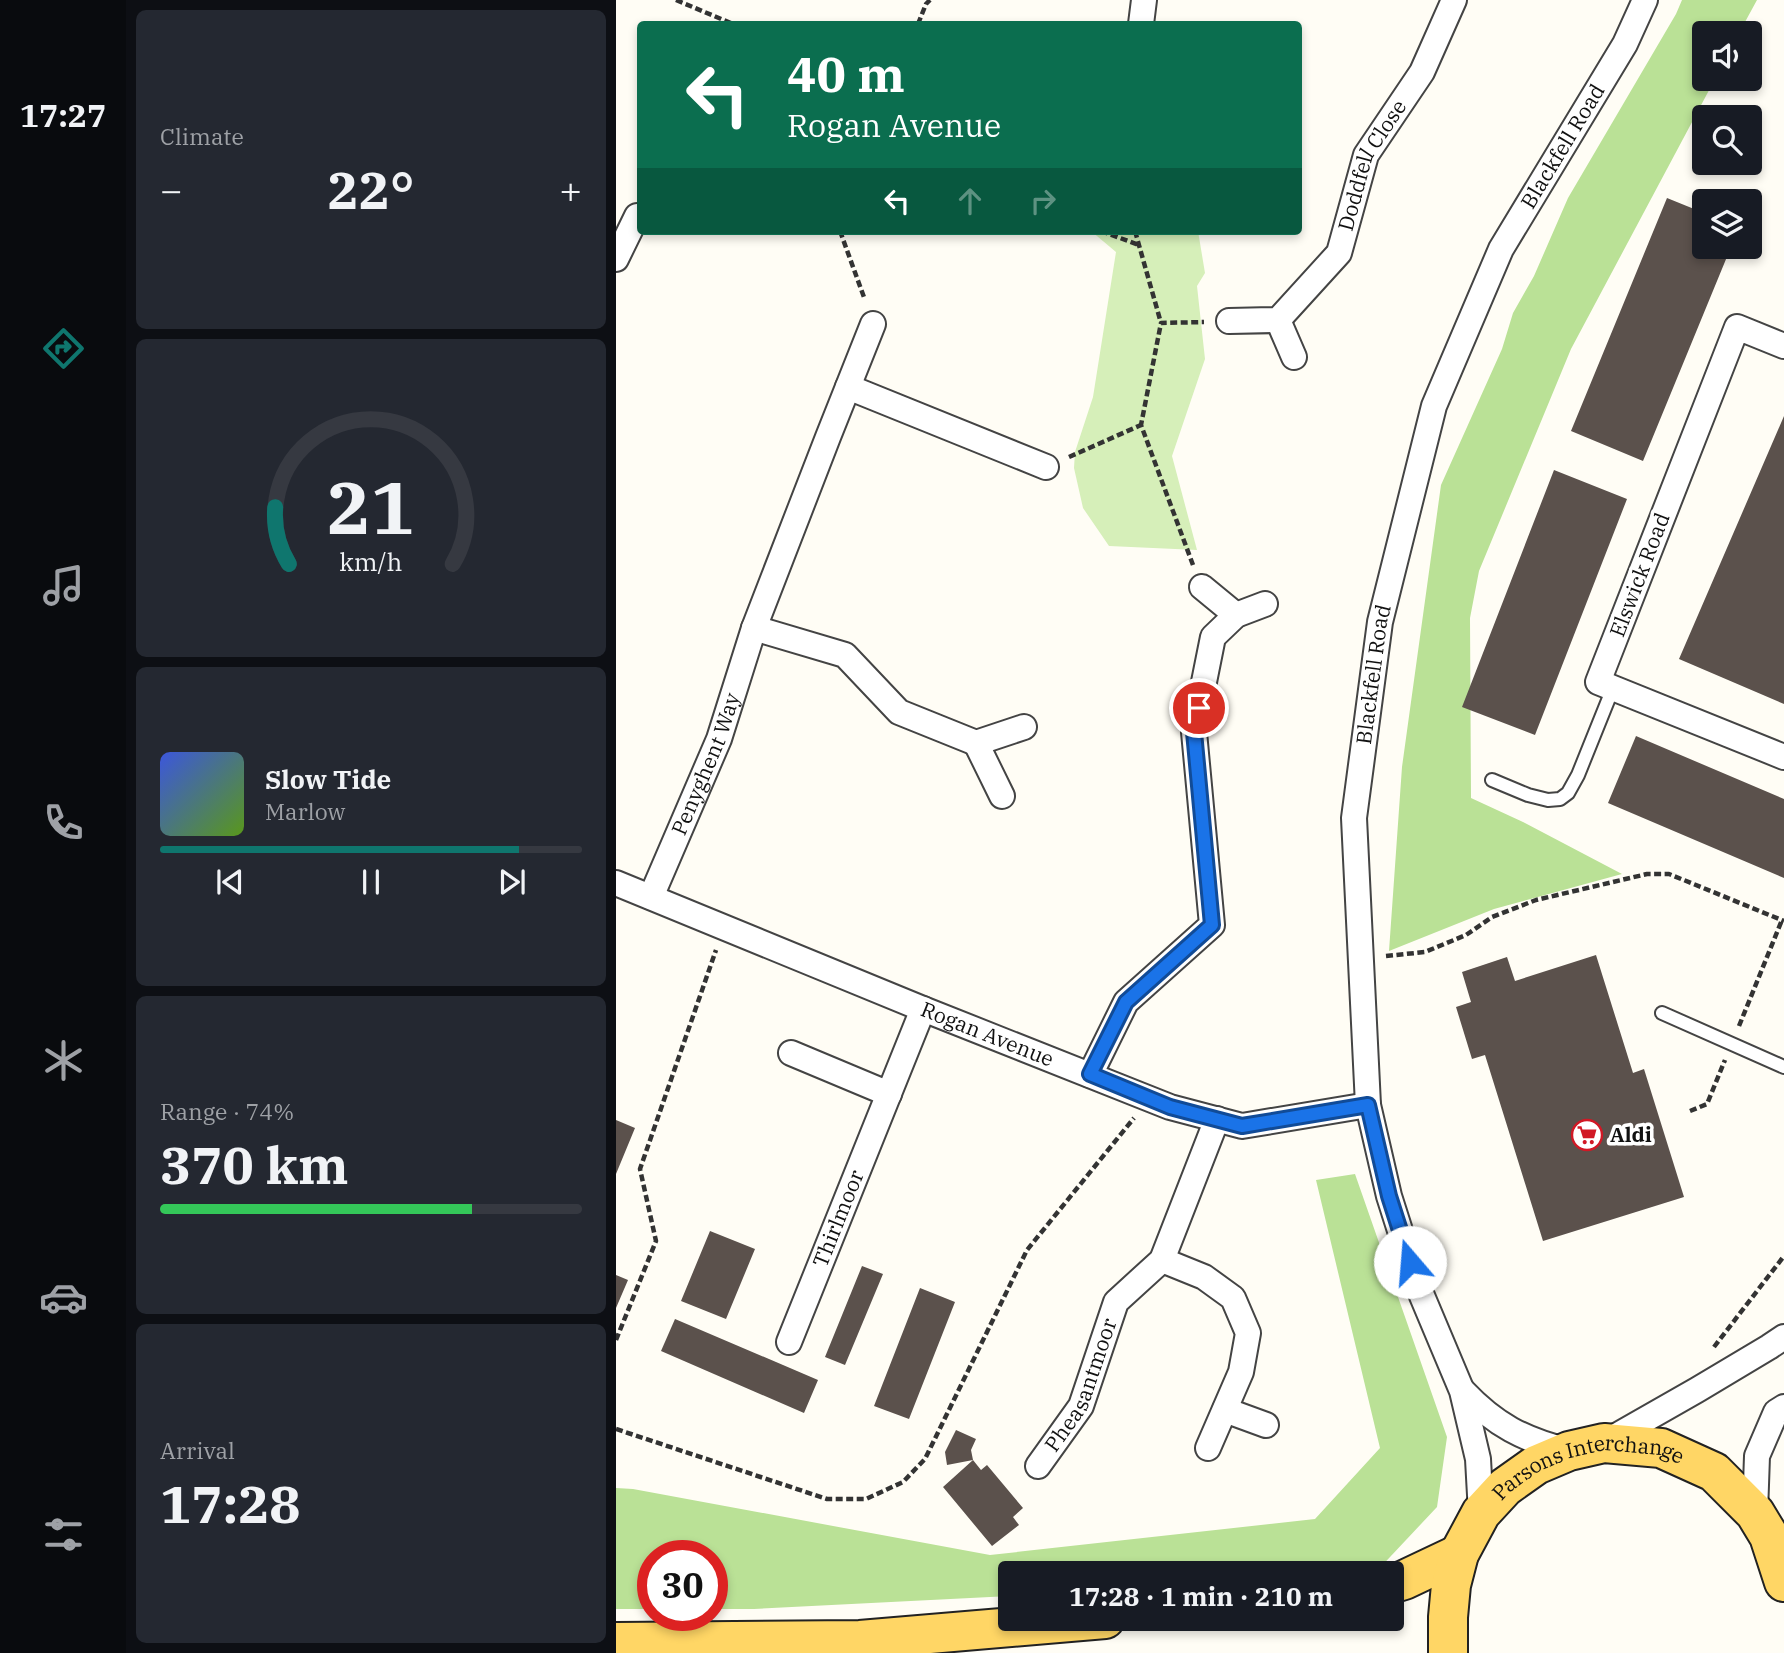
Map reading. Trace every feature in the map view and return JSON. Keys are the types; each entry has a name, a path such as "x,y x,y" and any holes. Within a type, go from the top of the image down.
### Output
{"main road":[{"name":"Parsons Interchange","path":"1448,1653 1451,1585 1459,1554 1480,1513 1506,1487 1536,1465 1586,1447 1661,1448 1714,1472 1770,1531 1784,1582"},
{"path":"1404,1580 1459,1554"},
{"path":"616,1642 860,1640 998,1628"}],"street":[{"path":"1141,21 1144,0"},
{"name":"Doddfell Close","path":"1278,320 1339,253 1366,155 1422,72 1454,0"},
{"name":"Blackfell Road","path":"1480,1513 1478,1460 1462,1391 1417,1284 1389,1196 1368,1105 1354,818 1380,622 1434,406 1501,250 1625,44 1645,0"},
{"path":"616,259 637,216"},
{"path":"1229,321 1278,320 1294,357"},
{"name":"Penyghent Way","path":"651,897 719,739 754,628 873,324"},
{"name":"Elswick Road","path":"1612,688 1598,682 1737,327 1784,346"},
{"path":"848,387 1046,467"},
{"path":"1202,587 1236,615"},
{"path":"1090,1074 1126,1002 1212,925 1194,732 1213,637 1236,615 1265,604"},
{"path":"754,628 845,655 899,712 976,743 1024,727"},
{"path":"1612,688 1784,757"},
{"path":"976,743 1002,796"},
{"name":"Rogan Avenue","path":"616,883 1170,1107 1242,1126 1368,1105"},
{"name":"Thirlmoor","path":"789,1342 923,1009"},
{"path":"791,1053 889,1094"},
{"name":"Pheasantmoor","path":"1038,1466 1081,1406 1116,1302 1162,1260 1217,1119"},
{"path":"1162,1260 1204,1277 1233,1298 1248,1333 1241,1372 1208,1448"},
{"path":"1586,1447 1697,1390 1784,1337"},
{"name":"Blackfell Road","path":"1462,1391 1503,1427 1534,1441 1586,1447"},
{"path":"1770,1531 1757,1456 1776,1412 1784,1406"},
{"path":"1225,1410 1266,1424"}],"lane":[{"path":"1492,780 1528,795 1548,800 1560,799 1578,775 1612,688"},
{"path":"1662,1013 1784,1067"}],"path":[{"path":"676,0 726,21"},
{"path":"919,21 930,0"},
{"path":"841,235 873,324"},
{"path":"1112,235 1139,245"},
{"path":"1136,235 1161,323 1141,425 1202,587"},
{"path":"1161,323 1229,321"},
{"path":"1046,467 1141,425"},
{"path":"1361,958 1425,952 1466,935 1492,917 1536,900 1647,874 1669,874 1783,920 1707,1104 1690,1111"},
{"path":"616,1340 656,1241 640,1169 725,927"},
{"path":"616,1429 827,1499 866,1499 903,1482 925,1459 1027,1250 1150,1099"},
{"path":"1697,1390 1706,1358 1784,1256"}],"green space":[{"path":"1682,0 1757,0 1746,21 1692,21 1692,91 1709,91 1701,105 1692,105 1692,122 1571,349 1479,571 1470,618 1471,798 1622,874 1494,909 1389,951 1402,767 1441,485 1502,349 1513,313 1534,276 1568,198"},
{"path":"1096,235 1199,235 1205,273 1197,286 1205,359 1172,456 1197,550 1109,546 1083,508 1074,468 1075,452 1093,397 1116,252"},
{"path":"1355,1174 1447,1437 1437,1507 1386,1561 998,1561 998,1597 728,1609 728,1540 637,1540 637,1609 616,1609 616,1488 990,1555 1315,1519 1380,1448 1316,1180"}],"building":[{"path":"1667,198 1692,208 1692,259 1726,259 1643,461 1571,431"},
{"path":"1784,416 1784,704 1679,659"},
{"path":"1554,470 1627,499 1535,735 1462,707"},
{"path":"1636,736 1784,799 1784,878 1608,803"},
{"name":"Aldi","path":"1596,955 1633,1073 1644,1069 1684,1197 1543,1241 1485,1055 1472,1059 1456,1007 1471,1002 1462,972 1507,957 1515,981"},
{"path":"616,1120 635,1128 616,1174"},
{"path":"710,1231 755,1249 726,1319 681,1301"},
{"path":"862,1266 883,1274 845,1365 825,1357"},
{"path":"616,1275 628,1280 616,1308"},
{"path":"920,1288 955,1302 909,1419 874,1406"},
{"path":"675,1319 818,1380 804,1413 661,1351"},
{"path":"956,1430 976,1439 971,1450 973,1460 947,1465 945,1452"},
{"path":"973,1460 981,1470 987,1465 1023,1508 1013,1517 1019,1525 992,1546 943,1487"}],"place":[{"name":"Aldi","path":"1587,1135"}],"route":[{"path":"1199,708 1194,732 1212,925 1126,1002 1090,1074 1170,1107 1242,1126 1368,1105 1389,1196 1410,1262"}]}
